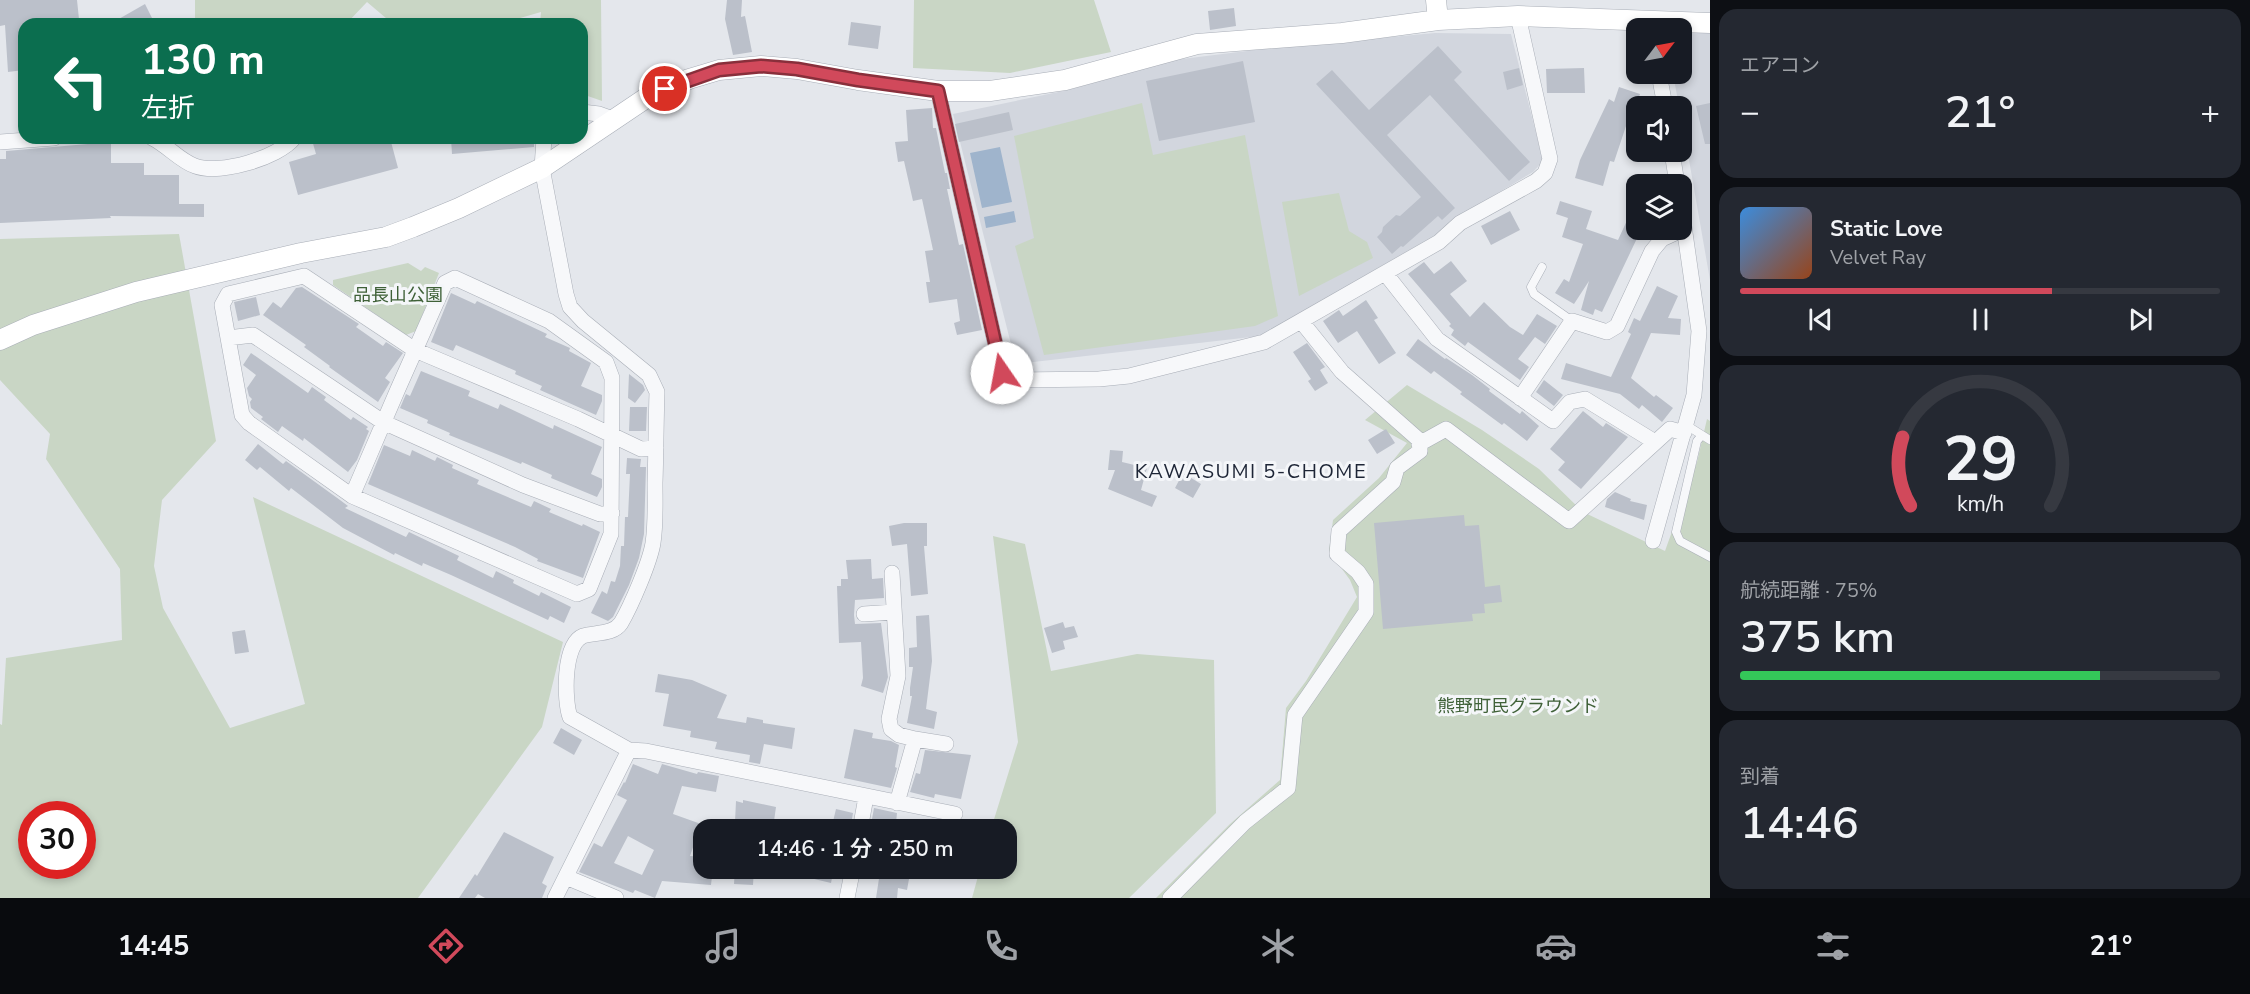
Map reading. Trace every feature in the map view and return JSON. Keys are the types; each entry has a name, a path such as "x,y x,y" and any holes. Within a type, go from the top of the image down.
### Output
{"street":[{"path":"1436,0 1438,20"},
{"path":"938,91 1002,373 1010,380 1099,379 1129,376 1264,342 1439,242 1460,223 1536,181 1545,173 1550,159 1519,8"},
{"path":"588,136 649,96 688,79 719,70 761,66 797,69 938,91 990,91 1065,80 1197,44 1341,33 1519,8 1626,22"},
{"path":"1692,24 1710,23"},
{"path":"588,113 613,119"},
{"path":"0,142 18,141"},
{"path":"161,144 194,166 213,170 240,165 273,154 289,144"},
{"path":"544,144 542,168 570,307 583,321 649,375 657,392 654,532 648,563 620,626 609,631 581,636 573,645 567,669 566,706 570,717 629,750 646,751 955,814"},
{"path":"0,340 33,325 136,292 301,253 386,237 459,208 542,168 577,144"},
{"path":"1520,398 1572,321 1607,332 1617,326 1652,251 1661,240"},
{"path":"1653,541 1694,395 1699,331 1686,240"},
{"path":"1385,273 1437,339 1553,421 1570,402 1585,399 1655,442"},
{"path":"352,496 383,422 415,350 445,283 455,278 549,321 606,362 612,378 612,436 612,513 611,534 589,589 577,594 352,496 249,423 242,415 222,305 228,294 304,276 415,350 578,419 612,436 641,449 656,448"},
{"path":"1170,898 1245,822 1287,788 1295,715 1366,612 1366,584 1358,572 1338,554 1338,531 1393,482 1397,468 1420,450 1419,440 1341,372 1301,321"},
{"path":"228,338 253,335 383,422 523,485 600,514 612,513"},
{"path":"1419,444 1446,429 1569,521 1670,429 1685,429"},
{"path":"892,573 898,676 889,719 891,729 898,735 946,744"},
{"path":"864,614 894,612"},
{"path":"897,803 915,739"},
{"path":"555,898 629,750"},
{"path":"862,819 866,797"},
{"path":"566,878 616,898"},
{"path":"847,898 851,879"}],"lane":[{"path":"1542,267 1531,287 1534,294 1572,321"},
{"path":"1685,429 1710,440"},
{"path":"1702,435 1697,441 1676,532 1680,541 1710,556"}],"shaded area":[{"path":"1710,31 1710,280 1689,162 1692,162 1692,96 1677,96 1675,84 1692,84 1692,32"},
{"path":"1435,33 1511,34 1543,161 1533,172 1464,213 1435,235 1260,336 1016,364 953,114 1068,90 1174,60 1271,48"}],"green space":[{"path":"195,0 601,0 602,101 588,96 588,18 540,18 541,12 520,18 386,18 367,2 352,18 195,18"},
{"path":"914,0 1094,0 1111,52 1010,73 913,68"},
{"path":"1142,103 1153,155 1245,135 1278,316 1255,326 1044,355 1015,246 1034,238 1014,136"},
{"path":"1339,193 1349,231 1367,242 1373,258 1299,296 1282,202"},
{"path":"179,234 216,441 162,500 154,566 163,608 230,728 305,704 253,497 563,642 542,727 418,898 0,898 0,724 2,725 6,658 122,640 120,569 46,459 50,434 0,380 0,239"},
{"name":"品長山公園","path":"408,263 421,271 425,267 439,273 416,331 406,335 333,285 333,280"},
{"name":"熊野町民グラウンド","path":"1407,385 1482,430 1539,469 1583,512 1665,551 1697,462 1707,419 1710,421 1710,898 1156,898 1230,824 1280,780 1286,708 1306,681 1357,597 1350,580 1329,551 1333,520 1379,478 1407,443 1365,420"},
{"path":"993,536 1025,544 1051,671 1137,654 1214,660 1216,813 1129,898 972,898 977,879 1017,879 1017,819 994,819 1018,742"}],"water":[{"path":"1000,147 1012,202 982,208 970,153"},
{"path":"1014,211 1016,222 986,228 984,217"}],"building":[{"path":"0,0 77,0 79,18 18,18 18,71 8,72 5,25 0,26"},
{"path":"727,0 742,0 741,17 745,16 752,52 733,55 725,19"},
{"path":"145,4 152,18 120,18"},
{"path":"1234,8 1236,26 1210,30 1208,11"},
{"path":"851,22 881,26 878,49 848,45"},
{"path":"1438,46 1462,72 1454,80 1530,162 1509,181 1430,95 1387,135 1455,208 1442,220 1438,216 1392,254 1377,237 1383,227 1396,215 1400,216 1421,197 1316,84 1332,70 1369,110"},
{"path":"1243,61 1255,122 1159,141 1146,81"},
{"path":"1519,68 1523,85 1507,90 1503,72"},
{"path":"1584,68 1585,93 1547,93 1546,69"},
{"path":"1619,87 1640,94 1639,96 1626,96 1626,126 1614,162 1610,161 1603,186 1575,178 1580,160 1609,99 1614,102"},
{"path":"1710,103 1710,144 1705,144 1696,106"},
{"path":"932,108 933,128 936,128 945,173 947,173 950,189 947,189 959,245 963,244 982,330 957,335 954,323 960,321 957,299 929,303 926,282 930,282 925,251 933,250 922,199 913,201 904,161 898,162 895,142 908,141 906,110"},
{"path":"1009,112 1013,130 959,142 955,124"},
{"path":"111,144 111,163 144,163 144,175 179,175 179,204 204,204 204,217 110,216 111,218 0,223 0,159 6,159 6,151"},
{"path":"313,144 392,144 398,168 298,195 289,162 316,154"},
{"path":"451,144 534,144 534,147 452,154"},
{"path":"1560,201 1592,211 1586,229 1618,240 1626,223 1626,240 1636,240 1602,312 1595,309 1593,315 1581,310 1589,281 1574,304 1555,293 1564,279 1569,282 1583,244 1562,237 1568,218 1556,214"},
{"path":"1510,211 1520,230 1491,245 1481,226"},
{"path":"1451,261 1467,281 1450,294 1470,317 1484,302 1510,327 1523,335 1537,314 1557,326 1545,344 1535,337 1518,359 1529,367 1520,380 1468,342 1465,346 1451,335 1454,330 1449,326 1451,324 1408,274 1424,262 1434,274"},
{"path":"1657,286 1678,296 1668,318 1681,319 1680,335 1651,333 1631,378 1654,397 1656,395 1673,408 1662,422 1642,405 1639,409 1620,394 1561,379 1566,363 1611,377 1631,334 1628,332 1634,318 1640,321"},
{"path":"302,287 359,324 356,327 383,346 386,342 403,353 385,378 390,382 378,402 329,367 304,347 306,345 263,315 273,302 281,308 296,288"},
{"path":"451,293 475,304 477,301 547,334 545,337 570,348 569,351 591,363 581,386 602,395 596,415 540,390 542,386 515,374 516,371 456,345 453,351 431,342"},
{"path":"256,297 260,315 238,321 234,302"},
{"path":"1366,300 1378,318 1374,320 1396,353 1379,364 1357,331 1338,343 1323,321 1339,310 1343,316"},
{"path":"1418,339 1472,375 1490,389 1489,391 1520,414 1522,411 1539,426 1527,441 1460,394 1462,392 1434,371 1431,374 1406,355"},
{"path":"1307,343 1325,367 1320,370 1328,383 1315,391 1308,381 1311,379 1293,352"},
{"path":"251,353 308,393 312,387 326,397 324,400 351,420 353,417 368,427 366,429 369,431 357,460 348,472 304,438 303,441 282,426 278,432 251,408 252,399 247,388 256,375 243,365"},
{"path":"421,371 470,391 468,396 498,409 500,404 553,429 554,425 602,447 591,474 602,479 602,487 597,497 551,478 552,475 522,462 521,464 449,435 450,433 427,423 428,420 400,408 406,394 410,396"},
{"path":"629,374 643,385 645,390 635,403 628,398"},
{"path":"1544,380 1563,395 1554,406 1536,392"},
{"path":"630,407 647,407 646,431 629,431"},
{"path":"1583,411 1603,427 1606,423 1628,437 1581,489 1558,470 1565,462 1550,449"},
{"path":"1386,429 1395,443 1377,454 1368,440"},
{"path":"258,444 283,464 286,461 348,506 345,508 406,537 409,532 459,556 457,560 493,578 496,571 514,580 513,583 539,596 541,592 571,607 564,623 550,616 548,620 423,563 422,566 395,553 394,555 343,528 291,488 289,491 260,467 257,470 245,460"},
{"path":"384,445 410,456 412,450 435,461 437,457 453,465 452,468 479,480 477,484 531,507 534,501 551,509 549,512 600,532 583,578 537,561 538,559 515,547 368,484"},
{"path":"1110,450 1123,451 1122,462 1147,468 1141,490 1157,496 1152,507 1108,489 1115,470 1108,470"},
{"path":"627,458 641,459 640,467 646,467 644,534 639,558 629,585 613,617 608,621 591,613 602,591 607,594 611,581 615,582 620,566 621,546 624,546 625,517 628,517 630,474 626,474"},
{"path":"1183,473 1201,484 1193,498 1175,488"},
{"path":"1615,492 1631,499 1630,501 1647,505 1644,520 1605,507 1607,499"},
{"path":"1464,515 1465,526 1479,525 1485,587 1500,585 1502,602 1484,604 1485,613 1472,614 1473,621 1383,629 1374,523"},
{"path":"904,523 927,523 927,546 924,546 928,594 911,596 907,544 892,546 889,526"},
{"path":"871,559 872,579 883,578 884,598 855,600 854,615 855,624 881,623 888,677 883,693 861,686 863,678 861,642 839,643 837,586 841,586 841,579 848,579 846,560"},
{"path":"929,615 932,661 926,709 937,712 934,729 907,723 912,696 910,696 910,688 913,667 909,667 909,648 917,647 916,616"},
{"path":"1063,622 1065,628 1074,626 1078,637 1063,641 1065,649 1052,653 1044,628"},
{"path":"245,630 249,652 235,654 232,632"},
{"path":"658,674 692,680 727,695 717,718 746,723 747,717 763,720 763,723 795,728 792,749 764,744 760,764 749,762 750,755 715,749 717,742 690,737 691,731 663,726 669,694 655,692"},
{"path":"561,728 582,740 574,755 553,743"},
{"path":"854,729 873,733 872,738 891,741 899,745 895,767 897,768 891,788 844,778"},
{"path":"925,750 971,755 961,799 935,794 934,798 910,792 916,773 920,774"},
{"path":"633,764 658,774 662,764 697,774 698,772 719,776 716,792 682,786 673,814 693,821 693,847 690,856 693,856 693,879 712,879 711,885 662,881 655,898 635,890 633,893 579,872 594,843 602,847 627,800 617,795","holes":["628,836 654,850 642,875 614,863"]},
{"path":"743,800 776,807 774,819 735,819 736,801 743,803"},
{"path":"874,808 897,813 896,819 872,819"},
{"path":"836,809 853,813 852,819 834,819"},
{"path":"504,832 554,857 542,883 547,886 542,898 485,898 478,894 475,898 459,898 475,874 477,876"},
{"path":"734,879 753,879 753,885 734,884"},
{"path":"814,879 832,879 831,883"},
{"path":"879,879 909,879 907,890 898,888 897,898 876,898"}],"district":[{"name":"KAWASUMI 5-CHOME","path":"1251,471"}],"route":[{"path":"665,89 719,70 761,66 797,69 938,91 1002,373"}]}
